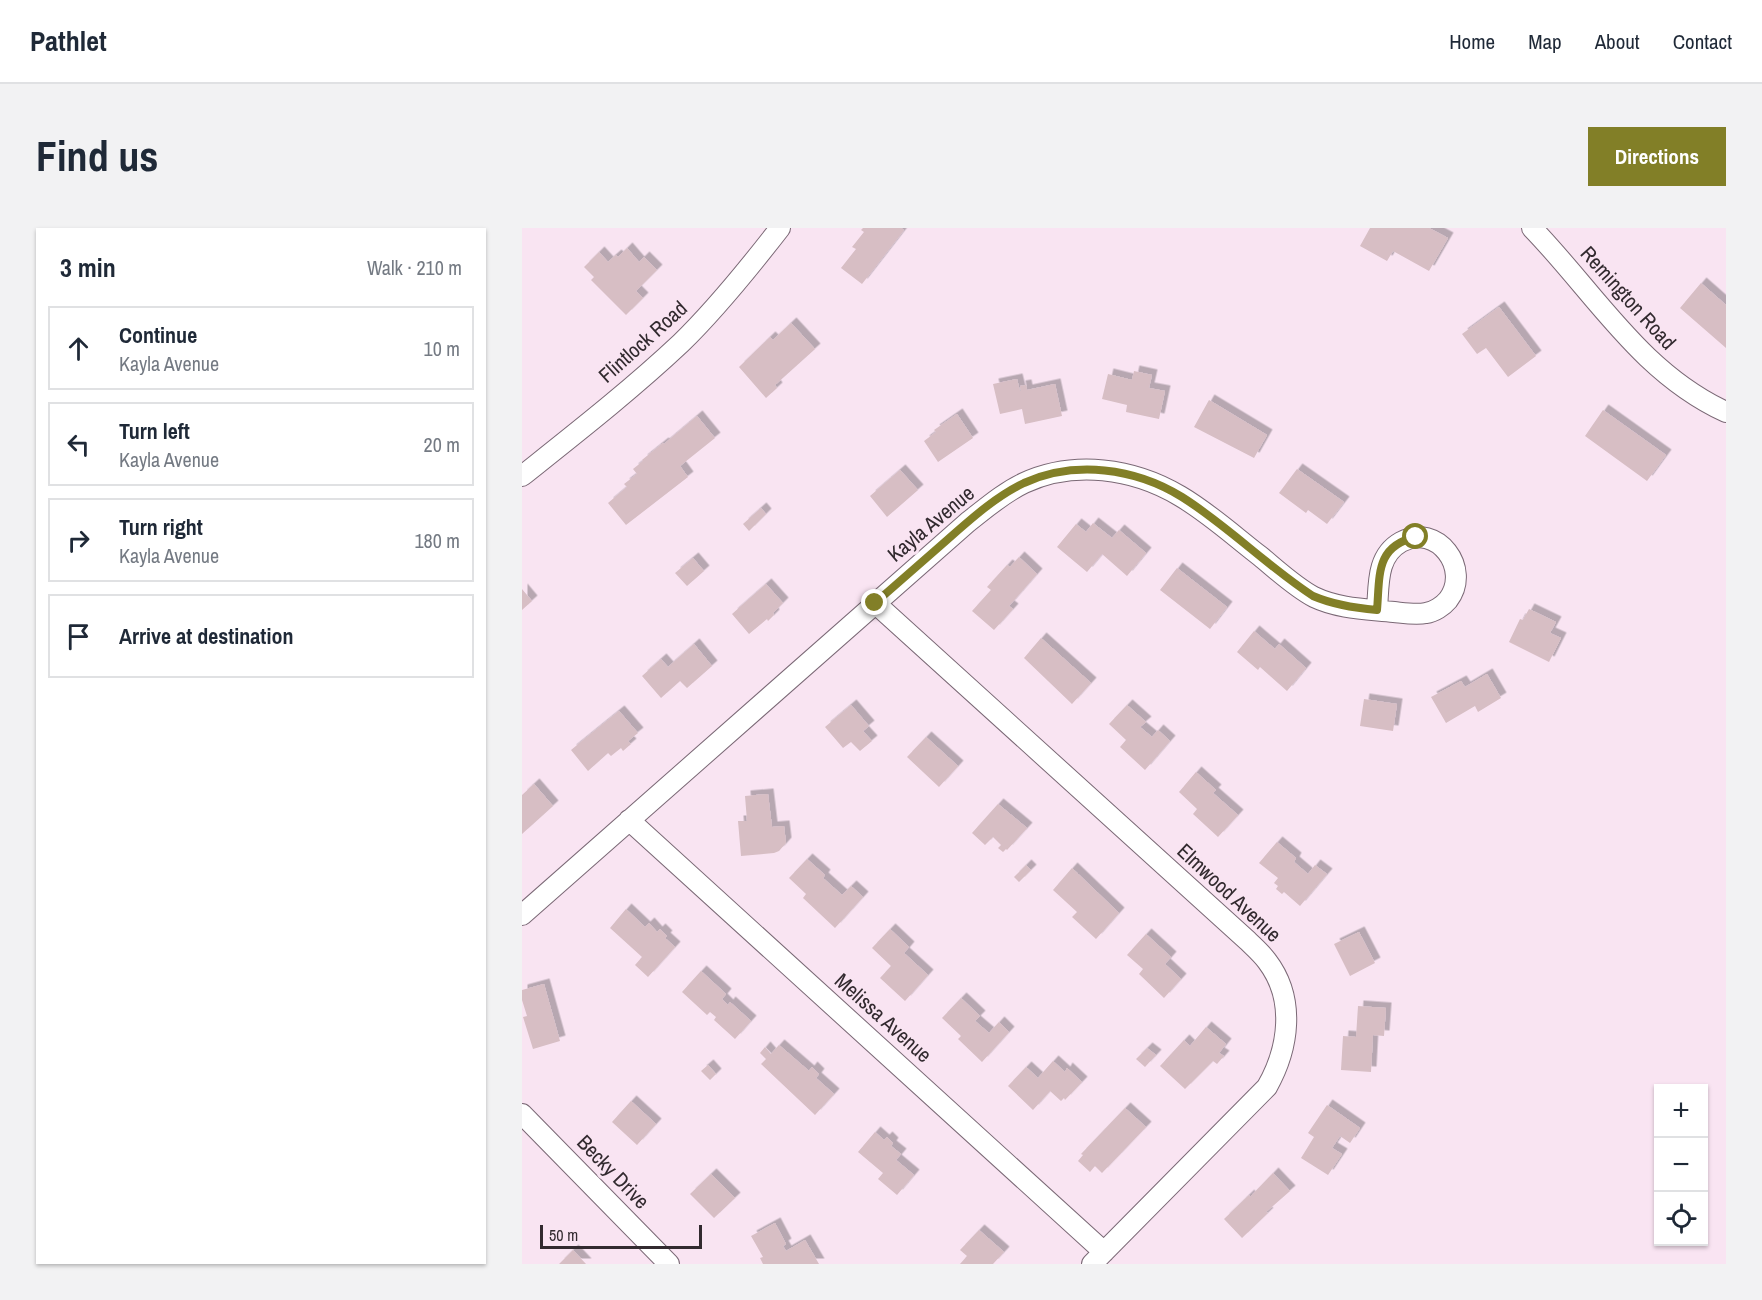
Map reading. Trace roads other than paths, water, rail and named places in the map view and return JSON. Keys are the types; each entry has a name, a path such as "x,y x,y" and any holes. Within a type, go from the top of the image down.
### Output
{"street":[{"name":"Flintlock Road","path":"522,476 641,379 681,342 717,305 780,228"},
{"name":"Remington Road","path":"1532,228 1622,334 1684,388 1726,412"},
{"name":"Kayla Avenue","path":"522,915 875,603 1000,497 1040,477 1095,469 1130,475 1167,489 1182,497 1313,596 1340,605 1377,610 1425,614 1437,609 1448,601 1455,584 1455,565 1449,553 1440,544 1428,538 1416,537 1394,546 1385,555 1380,567 1377,610"},
{"name":"Elmwood Avenue","path":"875,603 1248,941 1267,960 1278,979 1285,1001 1286,1040 1267,1087 1098,1258"},
{"name":"Melissa Avenue","path":"629,820 1098,1258"},
{"name":"Becky Drive","path":"522,1114 669,1264"}]}
